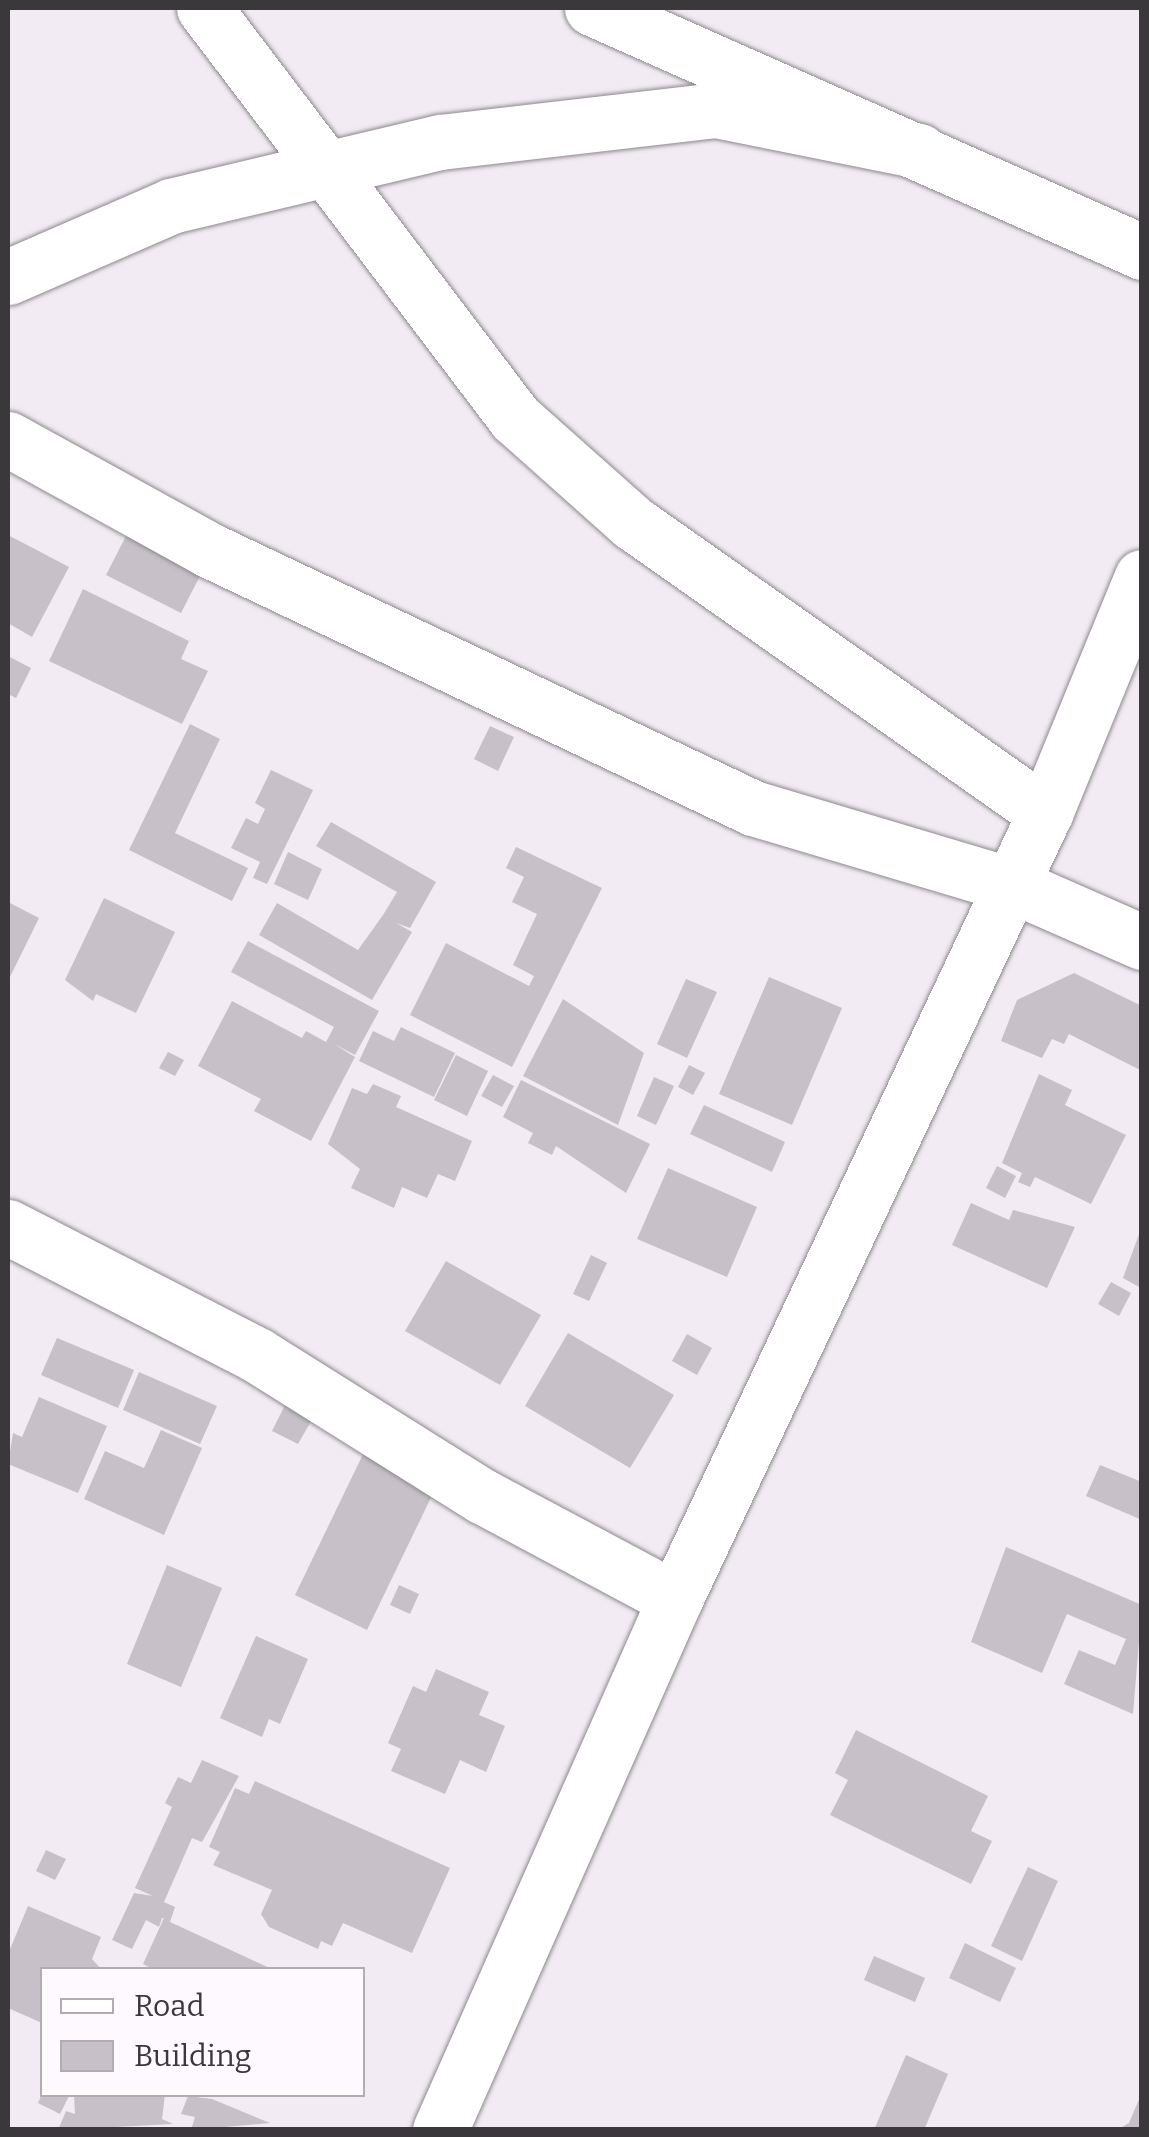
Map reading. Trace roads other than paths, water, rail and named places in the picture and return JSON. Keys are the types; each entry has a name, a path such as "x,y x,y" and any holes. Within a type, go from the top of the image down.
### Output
{"street":[{"path":"204,8 328,163 530,431 722,589 1046,813"},
{"path":"592,8 1142,252"},
{"path":"8,277 102,229 328,163 716,110 920,151"},
{"path":"8,439 209,550 753,808 1012,885 1142,942"},
{"path":"440,2130 675,1600 1046,813 1142,577"},
{"path":"12,1242 257,1355 482,1496 675,1600"}]}
